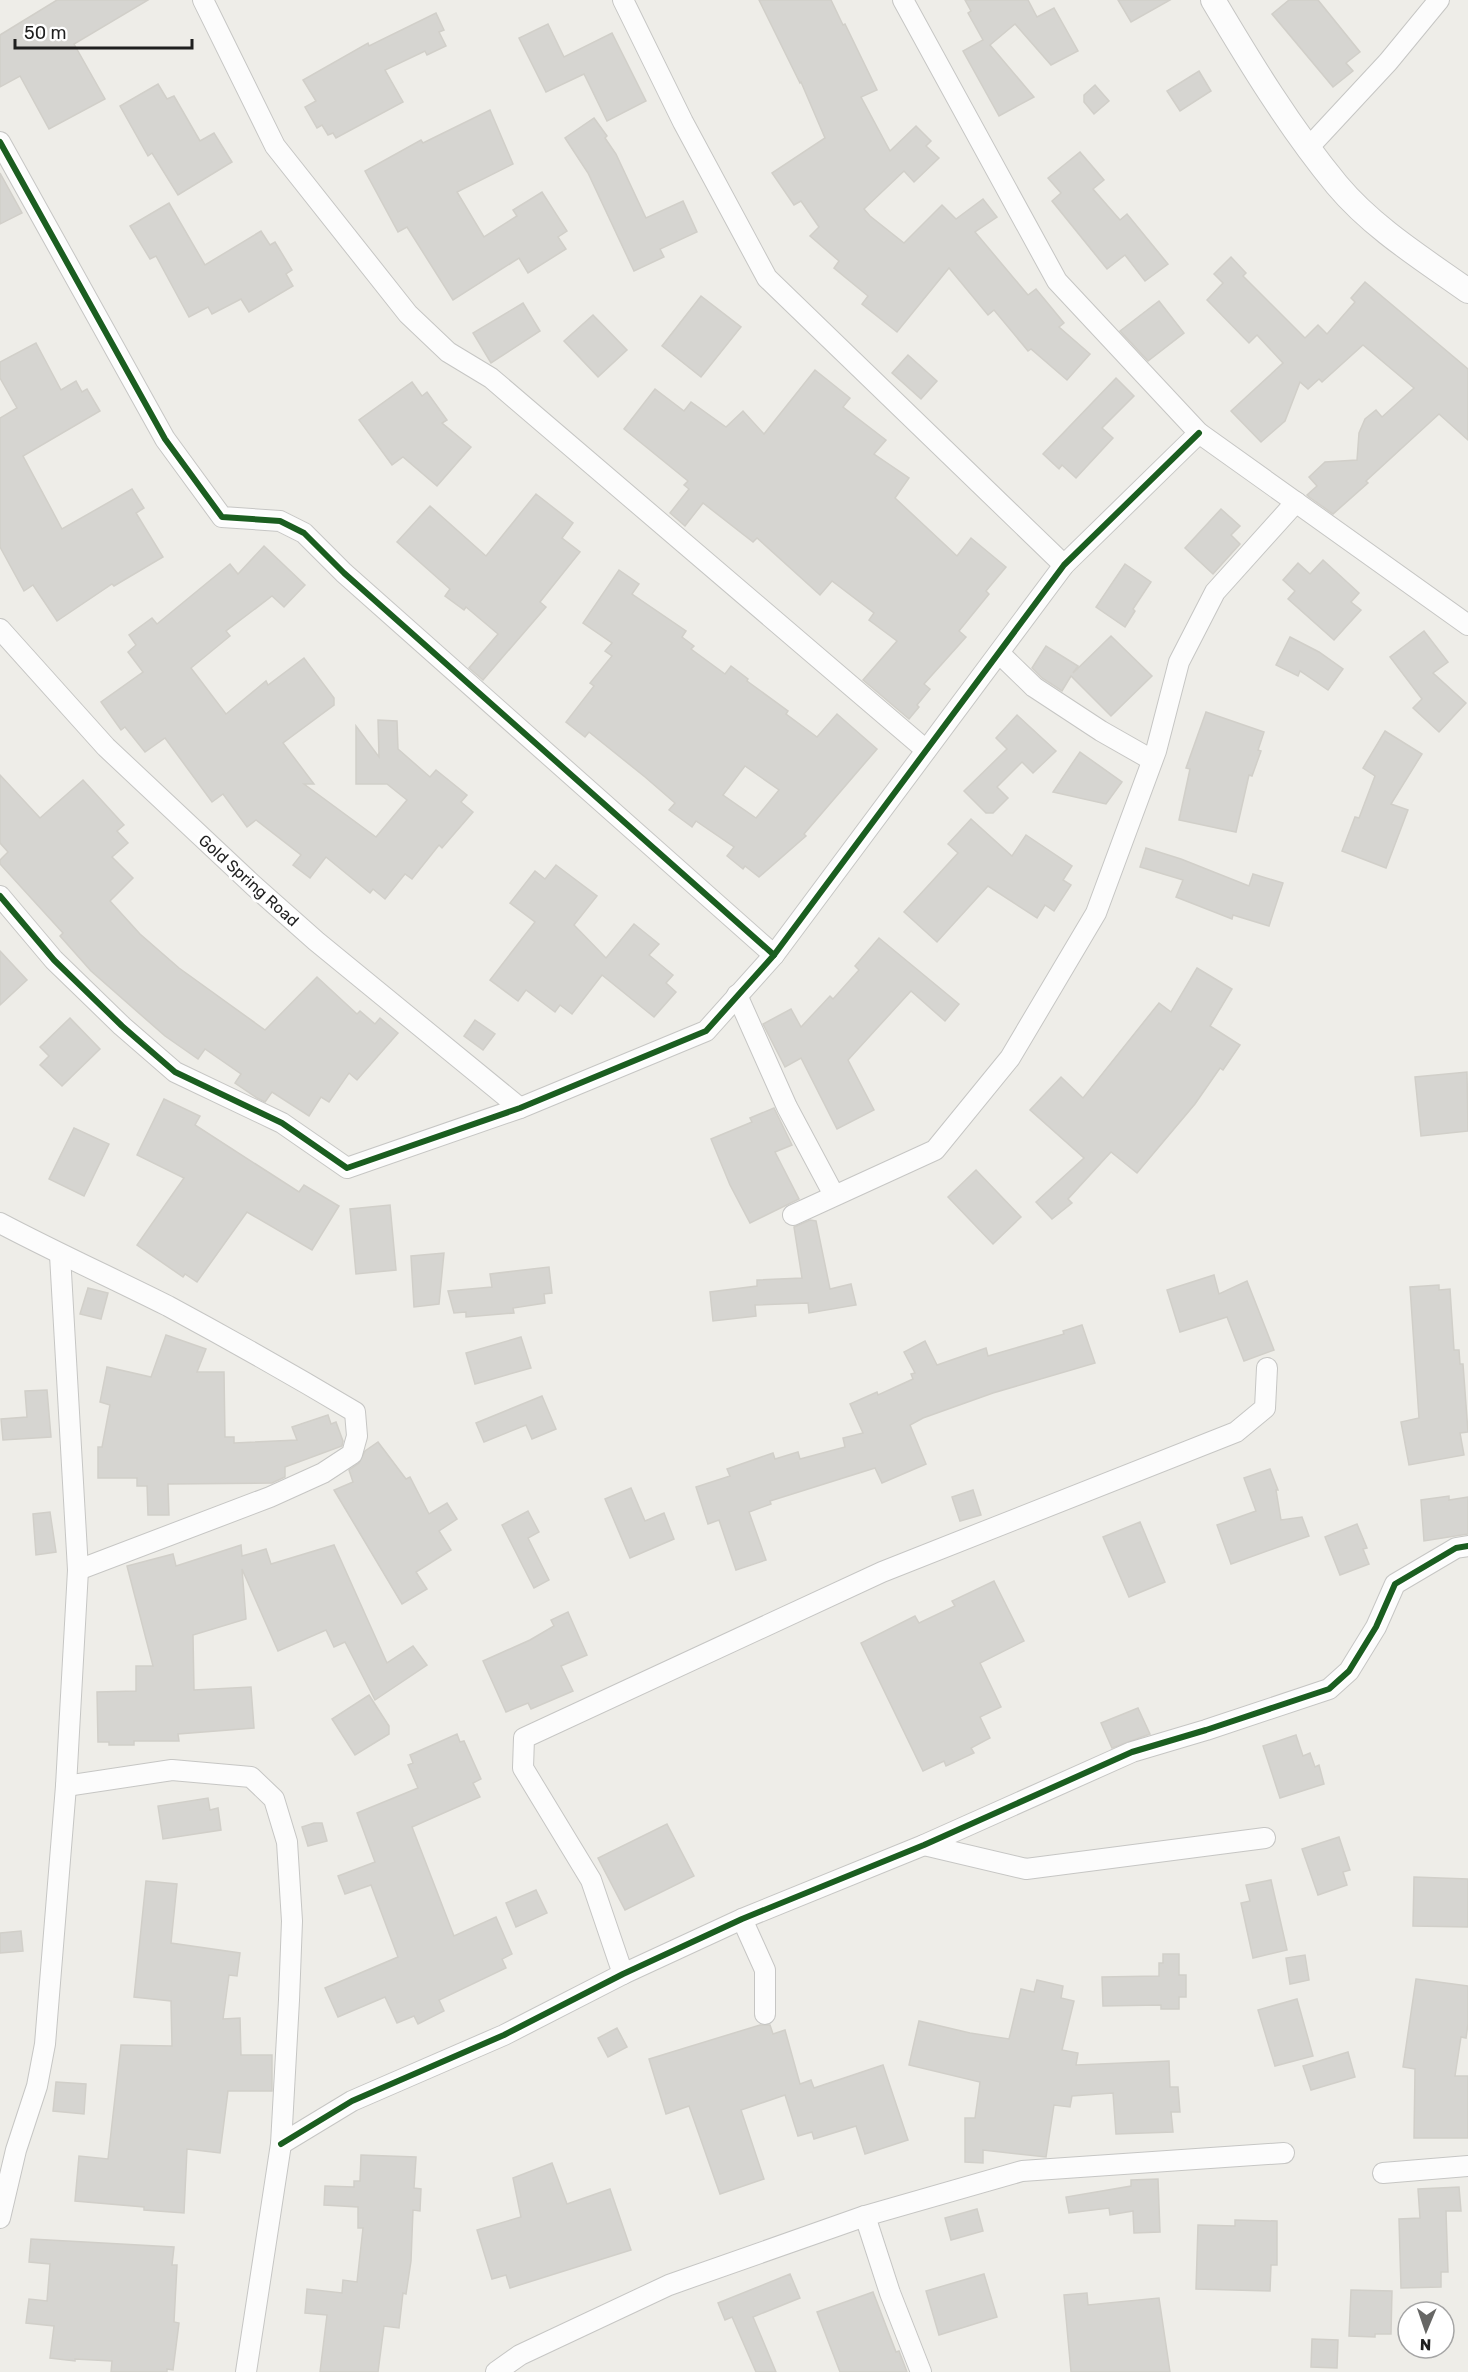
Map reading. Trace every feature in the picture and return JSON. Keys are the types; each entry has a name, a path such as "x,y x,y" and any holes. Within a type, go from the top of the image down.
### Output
{"street":[{"path":"203,0 275,146 408,314 448,352 491,378 926,750"},
{"path":"623,0 683,122 767,278 1064,565"},
{"path":"903,0 1058,281 1198,433 1468,626"},
{"path":"1213,0 1258,76 1338,186 1382,228 1468,291"},
{"path":"1309,147 1388,62 1439,0"},
{"path":"0,142 165,439 222,517 280,521 304,533 344,573 774,955"},
{"path":"0,896 54,960 122,1026 175,1072 282,1123 347,1168 520,1108 706,1031 774,955 1064,565 1198,433"},
{"path":"793,1215 935,1150 1010,1058 1096,913 1152,760 1179,662 1215,592 1296,502"},
{"name":"Gold Spring Road","path":"0,629 106,747 254,886 316,941 520,1108"},
{"path":"999,653 1034,687 1101,731 1152,760"},
{"path":"737,995 787,1107 834,1195"},
{"path":"0,1223 176,1311 276,1365 355,1412 357,1436 352,1454 322,1473 270,1497 78,1570"},
{"path":"0,2218 16,2150 37,2086 45,2044 66,1786 78,1570 60,1255"},
{"path":"623,1974 591,1880 523,1768 524,1738 882,1572 1236,1432 1265,1408 1267,1368"},
{"path":"281,2144 352,2101 504,2035 623,1974 742,1919 924,1845 1132,1752 1329,1689 1349,1671 1376,1627 1395,1584 1456,1548 1468,1546"},
{"path":"66,1786 172,1770 251,1777 274,1799 287,1842 292,1921 281,2144 246,2372"},
{"path":"924,1845 1026,1869 1265,1838"},
{"path":"742,1919 765,1970 765,2014"},
{"path":"496,2372 520,2355 669,2285 865,2216 1022,2171 1284,2153"},
{"path":"1383,2173 1468,2166"},
{"path":"865,2216 890,2293 921,2372"}],"building":[{"path":"57,0 148,0 74,44 105,99 49,129 20,76 0,87 0,35"},
{"path":"759,0 831,0 877,90 861,97 890,151 916,126 931,141 926,146 939,158 914,182 904,171 864,209 904,243 942,205 956,219 983,199 997,217 975,232 1028,295 1036,289 1064,323 1059,327 1090,354 1067,380 1031,349 1028,351 994,310 988,315 949,268 897,332 862,304 868,296 834,268 839,261 810,236 819,227 801,201 794,205 772,173 825,138 801,82"},
{"path":"965,0 1028,0 1037,17 1054,8 1078,51 1051,65 1015,24 990,45 1034,97 999,116 963,51 983,40 968,13 971,11"},
{"path":"1118,0 1170,0 1131,22"},
{"path":"1289,0 1318,0 1360,52 1346,63 1353,71 1333,87 1272,14"},
{"path":"436,13 444,30 439,32 446,46 427,55 425,51 385,70 403,102 336,138 333,133 328,135 322,125 317,128 305,107 316,101 303,80 368,43 369,46"},
{"path":"548,24 564,57 612,33 646,101 607,121 584,74 546,92 519,38"},
{"path":"1199,71 1211,91 1180,111 1167,91"},
{"path":"158,84 167,99 174,96 200,141 214,133 232,162 178,195 152,153 148,156 120,106"},
{"path":"1095,85 1109,101 1094,114 1084,102 1084,95"},
{"path":"490,110 513,164 457,192 484,237 517,216 513,210 542,192 567,231 558,237 566,249 528,273 519,258 453,300 407,227 398,232 365,171 421,140 423,143"},
{"path":"594,118 607,136 605,138 616,154 646,218 683,201 697,232 660,249 664,257 634,271 588,173 565,138"},
{"path":"1080,152 1104,180 1093,189 1120,220 1127,214 1168,264 1145,281 1125,255 1107,269 1052,201 1061,193 1048,178"},
{"path":"0,173 22,213 0,224"},
{"path":"169,203 205,265 261,231 270,245 275,242 292,270 286,274 293,286 249,312 241,299 212,314 208,307 189,317 156,256 150,259 130,226"},
{"path":"1231,257 1246,273 1243,276 1305,338 1318,325 1327,334 1355,302 1351,298 1365,282 1468,369 1468,440 1439,414 1333,514 1309,497 1307,495 1317,486 1309,477 1325,462 1357,460 1359,433 1365,419 1376,410 1382,417 1414,388 1363,345 1322,382 1319,379 1308,389 1300,382 1285,421 1261,442 1231,411 1283,363 1257,335 1249,343 1207,300 1223,283 1214,274"},
{"path":"701,296 741,327 701,377 662,346"},
{"path":"1159,301 1184,333 1148,361 1120,331"},
{"path":"523,303 540,331 491,363 473,333"},
{"path":"593,315 627,350 598,377 564,341"},
{"path":"36,343 61,390 76,381 82,392 87,389 100,411 23,456 62,529 132,489 144,508 136,513 163,557 114,586 112,584 57,621 33,585 24,591 0,547 0,418 17,408 0,378 0,362"},
{"path":"908,355 937,381 921,399 892,373"},
{"path":"815,370 850,398 843,407 886,440 874,454 909,478 895,498 957,556 971,538 1006,567 986,591 989,594 959,631 966,637 924,684 930,689 909,719 863,680 897,641 869,620 874,613 832,581 820,595 757,538 753,542 703,503 685,526 670,513 689,489 684,485 688,481 624,429 655,389 684,411 691,402 726,427 743,411 764,434"},
{"path":"1116,378 1134,396 1102,428 1113,438 1076,478 1062,465 1059,469 1043,454"},
{"path":"412,382 422,396 427,392 447,420 442,423 471,447 437,486 403,457 392,465 359,420"},
{"path":"536,494 573,523 562,538 580,552 540,602 546,607 483,680 469,668 498,634 466,607 464,610 445,596 450,589 397,542 430,506 486,556"},
{"path":"1221,509 1240,526 1231,535 1240,544 1213,574 1185,548"},
{"path":"264,546 305,585 284,607 272,596 226,631 230,636 191,668 226,714 266,681 268,685 304,658 334,698 334,705 283,743 314,784 304,784 376,837 407,800 387,784 356,784 356,726 379,757 378,720 397,721 398,749 430,777 436,770 467,795 461,802 473,812 442,848 439,845 412,879 405,874 385,899 373,889 370,893 326,857 310,878 293,865 301,855 256,820 247,827 223,794 212,802 165,738 145,752 125,727 121,730 101,702 143,672 128,652 136,645 129,635 152,618 157,624 230,564 238,574"},
{"path":"1323,560 1359,593 1351,602 1361,610 1334,640 1288,599 1295,591 1283,580 1298,563 1310,574"},
{"path":"1125,564 1151,582 1133,609 1135,611 1125,627 1096,607"},
{"path":"619,570 639,584 632,594 686,631 682,637 694,646 691,649 725,674 731,666 748,679 747,681 788,711 786,714 817,737 837,714 877,749 804,834 806,836 759,877 745,866 743,869 727,856 734,847 696,821 692,827 669,810 675,803 645,777 589,732 585,737 566,722 594,686 590,683 612,656 605,651 612,643 583,623","holes":["745,766 779,790 756,818 723,795"]},
{"path":"1424,631 1448,662 1433,673 1466,703 1439,732 1413,708 1422,699 1390,657"},
{"path":"1111,636 1152,676 1111,716 1071,676 1062,691 1042,678 1032,668 1046,646 1078,666 1073,673"},
{"path":"1290,637 1319,652 1343,669 1328,690 1300,671 1298,676 1276,665"},
{"path":"1206,712 1264,732 1258,750 1261,751 1252,776 1249,775 1236,832 1179,820 1190,769 1186,768"},
{"path":"1017,715 1056,751 1033,773 1022,762 997,787 1008,798 993,813 986,813 964,791 1007,749 996,738"},
{"path":"1385,731 1422,754 1391,804 1408,810 1386,868 1342,851 1355,817 1359,818 1375,776 1363,768"},
{"path":"1080,752 1122,782 1106,804 1053,792"},
{"path":"0,775 40,818 83,780 124,825 117,831 128,843 112,857 133,878 110,901 140,934 179,968 265,1030 317,977 357,1014 360,1011 375,1024 380,1018 398,1033 357,1080 349,1073 329,1102 321,1097 309,1116 272,1092 265,1102 257,1098 235,1083 241,1074 205,1049 198,1059 165,1036 91,971 60,936 63,933 0,864 0,860 8,852 0,843"},
{"path":"971,819 1012,856 1026,835 1072,866 1063,880 1071,885 1054,911 1045,905 1037,918 988,886 937,942 904,912 958,853 948,844"},
{"path":"1146,848 1249,886 1253,874 1283,883 1269,926 1233,915 1232,919 1176,897 1183,880 1140,867"},
{"path":"556,865 597,896 574,925 606,958 634,924 659,944 649,955 673,975 666,983 676,992 654,1017 602,975 572,1014 560,1005 555,1012 526,990 518,1001 490,980 535,922 510,903 535,871 545,879"},
{"path":"879,938 959,1004 945,1021 911,991 848,1060 874,1110 837,1129 801,1058 785,1067 763,1024 791,1009 801,1027 830,996 833,999 859,970 855,966"},
{"path":"0,951 27,980 0,1005"},
{"path":"1197,968 1232,989 1210,1026 1240,1045 1223,1070 1220,1068 1195,1104 1137,1173 1111,1152 1068,1199 1072,1203 1052,1219 1036,1202 1084,1158 1030,1110 1061,1077 1083,1098 1159,1003 1171,1012"},
{"path":"70,1018 100,1049 62,1086 40,1065 49,1056 40,1047"},
{"path":"475,1020 495,1034 483,1050 464,1036"},
{"path":"1467,1072 1468,1131 1421,1136 1415,1077"},
{"path":"164,1099 200,1116 195,1125 299,1192 304,1185 339,1206 312,1250 247,1212 197,1282 185,1274 183,1277 137,1245 184,1178 137,1155"},
{"path":"774,1108 792,1145 775,1152 799,1199 750,1223 730,1185 711,1139 752,1122 750,1118"},
{"path":"74,1128 109,1144 84,1196 49,1179"},
{"path":"976,1170 1021,1217 993,1244 948,1197"},
{"path":"390,1205 396,1270 356,1274 350,1209"},
{"path":"810,1220 816,1221 830,1289 851,1284 856,1305 809,1313 808,1303 755,1305 756,1316 713,1321 710,1292 757,1286 757,1280 802,1278 794,1227"},
{"path":"444,1253 439,1304 414,1307 411,1256"},
{"path":"549,1267 552,1293 544,1294 545,1303 513,1308 514,1313 466,1317 466,1312 454,1313 448,1291 492,1287 490,1274"},
{"path":"1214,1275 1219,1294 1247,1281 1274,1350 1244,1361 1227,1317 1180,1332 1167,1290"},
{"path":"1439,1285 1439,1290 1450,1289 1454,1350 1459,1350 1460,1364 1463,1364 1468,1432 1460,1433 1464,1455 1409,1465 1401,1422 1419,1418 1410,1287"},
{"path":"88,1288 108,1293 101,1319 80,1314"},
{"path":"1082,1325 1095,1363 993,1393 923,1418 910,1425 926,1464 882,1483 875,1468 770,1501 771,1504 749,1512 766,1560 736,1570 719,1520 708,1524 696,1487 730,1476 727,1469 773,1453 775,1459 798,1452 800,1459 845,1447 843,1438 863,1433 850,1404 877,1392 878,1395 913,1379 911,1374 915,1373 904,1352 925,1341 937,1365 986,1348 988,1356 1064,1334 1063,1331"},
{"path":"166,1335 206,1349 197,1372 224,1372 225,1437 234,1437 234,1443 297,1440 292,1427 328,1415 331,1424 336,1422 343,1441 342,1446 285,1467 285,1477 272,1483 168,1484 169,1515 148,1515 147,1486 137,1486 137,1478 98,1478 98,1447 102,1447 110,1405 100,1402 107,1367 151,1377"},
{"path":"521,1337 531,1368 475,1384 466,1353"},
{"path":"47,1390 51,1437 3,1440 1,1419 27,1417 25,1391"},
{"path":"542,1396 556,1429 532,1439 526,1425 484,1442 476,1423"},
{"path":"378,1442 406,1479 410,1477 429,1514 447,1503 457,1519 439,1531 451,1550 416,1572 427,1589 402,1604 334,1490 353,1482 349,1470 359,1463 365,1451"},
{"path":"1270,1469 1278,1490 1276,1490 1281,1520 1302,1517 1309,1536 1231,1564 1217,1525 1256,1511 1244,1478"},
{"path":"631,1488 645,1521 664,1513 674,1539 630,1558 605,1499"},
{"path":"973,1490 981,1515 960,1521 952,1497"},
{"path":"1449,1496 1449,1500 1468,1497 1468,1534 1424,1541 1421,1500"},
{"path":"528,1511 539,1532 528,1538 549,1580 534,1588 502,1525"},
{"path":"50,1512 56,1552 36,1555 33,1514"},
{"path":"1140,1522 1165,1582 1129,1597 1103,1537"},
{"path":"1357,1524 1367,1548 1363,1549 1369,1564 1340,1575 1325,1537"},
{"path":"241,1545 242,1556 266,1549 271,1564 334,1545 387,1663 413,1646 427,1665 375,1700 345,1642 334,1647 326,1630 278,1651 242,1569 246,1619 193,1635 194,1690 251,1687 254,1728 178,1734 179,1741 134,1741 134,1745 109,1745 109,1742 98,1742 97,1692 136,1691 136,1666 153,1666 127,1566 173,1554 176,1566"},
{"path":"994,1581 1024,1641 980,1663 1001,1707 980,1717 990,1738 971,1748 974,1753 946,1766 944,1761 923,1771 861,1643 915,1616 919,1623 955,1606 952,1601"},
{"path":"568,1612 587,1655 561,1666 573,1691 531,1709 528,1703 506,1712 483,1661 530,1640 554,1626 551,1620"},
{"path":"369,1695 389,1726 389,1734 355,1755 332,1719"},
{"path":"1138,1708 1150,1734 1112,1748 1101,1723"},
{"path":"457,1734 460,1742 464,1741 481,1779 473,1783 480,1797 412,1827 454,1936 496,1917 512,1954 502,1959 506,1968 439,2000 444,2011 418,2024 414,2016 397,2023 385,1997 338,2017 325,1988 398,1957 371,1885 345,1894 338,1876 375,1862 357,1813 418,1788 408,1765 413,1763 410,1755"},
{"path":"1296,1735 1303,1756 1310,1753 1315,1767 1319,1765 1324,1784 1280,1798 1263,1746"},
{"path":"208,1798 210,1810 218,1808 221,1830 163,1839 158,1806"},
{"path":"322,1823 327,1841 308,1846 302,1827"},
{"path":"667,1824 694,1876 625,1910 598,1858"},
{"path":"1339,1837 1350,1870 1343,1872 1347,1885 1318,1895 1302,1849"},
{"path":"1414,1877 1468,1879 1468,1927 1413,1926"},
{"path":"1271,1880 1287,1950 1253,1958 1241,1903 1250,1901 1246,1885"},
{"path":"146,1881 177,1884 171,1943 240,1953 237,1976 229,1975 223,2019 240,2018 241,2055 272,2055 272,2091 228,2091 220,2153 187,2149 184,2213 75,2201 79,2156 108,2159 121,2045 172,2046 171,2001 134,1997"},
{"path":"536,1890 547,1913 516,1927 506,1903"},
{"path":"21,1931 23,1951 0,1953 0,1933"},
{"path":"1163,1954 1179,1954 1179,1975 1186,1975 1186,1997 1179,1997 1179,2009 1161,2009 1161,2005 1103,2006 1102,1977 1159,1976 1159,1963 1163,1963"},
{"path":"1305,1955 1309,1980 1290,1984 1286,1958"},
{"path":"1416,1979 1468,1986 1466,2038 1461,2037 1455,2076 1468,2076 1468,2138 1414,2138 1415,2069 1403,2067"},
{"path":"1037,1980 1063,1986 1061,1998 1074,2001 1062,2050 1078,2053 1076,2065 1169,2061 1170,2087 1178,2087 1180,2112 1171,2112 1173,2132 1116,2134 1113,2093 1072,2096 1070,2107 1054,2105 1046,2157 983,2150 983,2163 965,2162 965,2118 975,2118 980,2082 909,2065 919,2021 1009,2039 1021,1989 1034,1992"},
{"path":"1297,1999 1313,2056 1275,2066 1258,2010"},
{"path":"760,2025 770,2025 773,2034 785,2030 800,2084 811,2080 814,2088 883,2065 908,2140 865,2154 856,2126 814,2139 812,2132 798,2136 785,2095 741,2110 764,2179 720,2194 689,2106 666,2114 649,2059"},
{"path":"617,2028 627,2047 608,2057 598,2038"},
{"path":"1348,2052 1355,2077 1311,2090 1303,2066"},
{"path":"56,2082 86,2084 84,2114 53,2111"},
{"path":"361,2155 416,2157 414,2188 421,2189 420,2211 413,2210 411,2261 406,2294 403,2293 399,2328 384,2326 378,2372 320,2372 327,2315 305,2313 307,2289 342,2293 343,2280 357,2282 363,2228 358,2228 358,2207 324,2205 325,2186 354,2187 354,2181 360,2181"},
{"path":"552,2163 567,2204 610,2189 631,2250 510,2288 506,2275 492,2279 477,2230 521,2217 513,2178"},
{"path":"1158,2179 1160,2232 1134,2233 1133,2211 1110,2215 1109,2208 1069,2213 1066,2197 1131,2186 1131,2180"},
{"path":"1459,2187 1461,2211 1446,2211 1448,2272 1441,2272 1441,2287 1401,2288 1399,2219 1420,2218 1418,2189"},
{"path":"977,2209 983,2231 951,2240 945,2218"},
{"path":"1235,2220 1277,2221 1277,2265 1271,2265 1270,2291 1196,2289 1198,2225 1235,2226"},
{"path":"31,2239 174,2247 172,2265 177,2265 174,2322 179,2323 173,2370 167,2369 167,2372 111,2372 112,2361 50,2358 54,2326 26,2323 29,2299 47,2301 50,2264 29,2262"},
{"path":"790,2274 800,2298 753,2317 776,2372 756,2372 732,2317 725,2320 718,2303"},
{"path":"984,2274 997,2317 939,2335 926,2291"},
{"path":"1351,2290 1392,2291 1391,2334 1375,2334 1375,2337 1349,2336"},
{"path":"873,2292 896,2352 899,2351 907,2372 840,2372 817,2312"},
{"path":"1087,2293 1088,2305 1159,2298 1170,2372 1071,2372 1064,2295"},
{"path":"1312,2339 1338,2340 1337,2368 1311,2367"}],"cycle path":[{"path":"0,142 165,439 222,517 280,521 304,533 344,573 774,955"},
{"path":"0,896 54,960 122,1026 175,1072 282,1123 347,1168 520,1108 706,1031 774,955 1064,565 1199,433"},
{"path":"281,2144 352,2101 504,2035 623,1974 742,1919 924,1845 1132,1752 1329,1689 1349,1671 1376,1627 1395,1584 1456,1548 1468,1546"}]}
